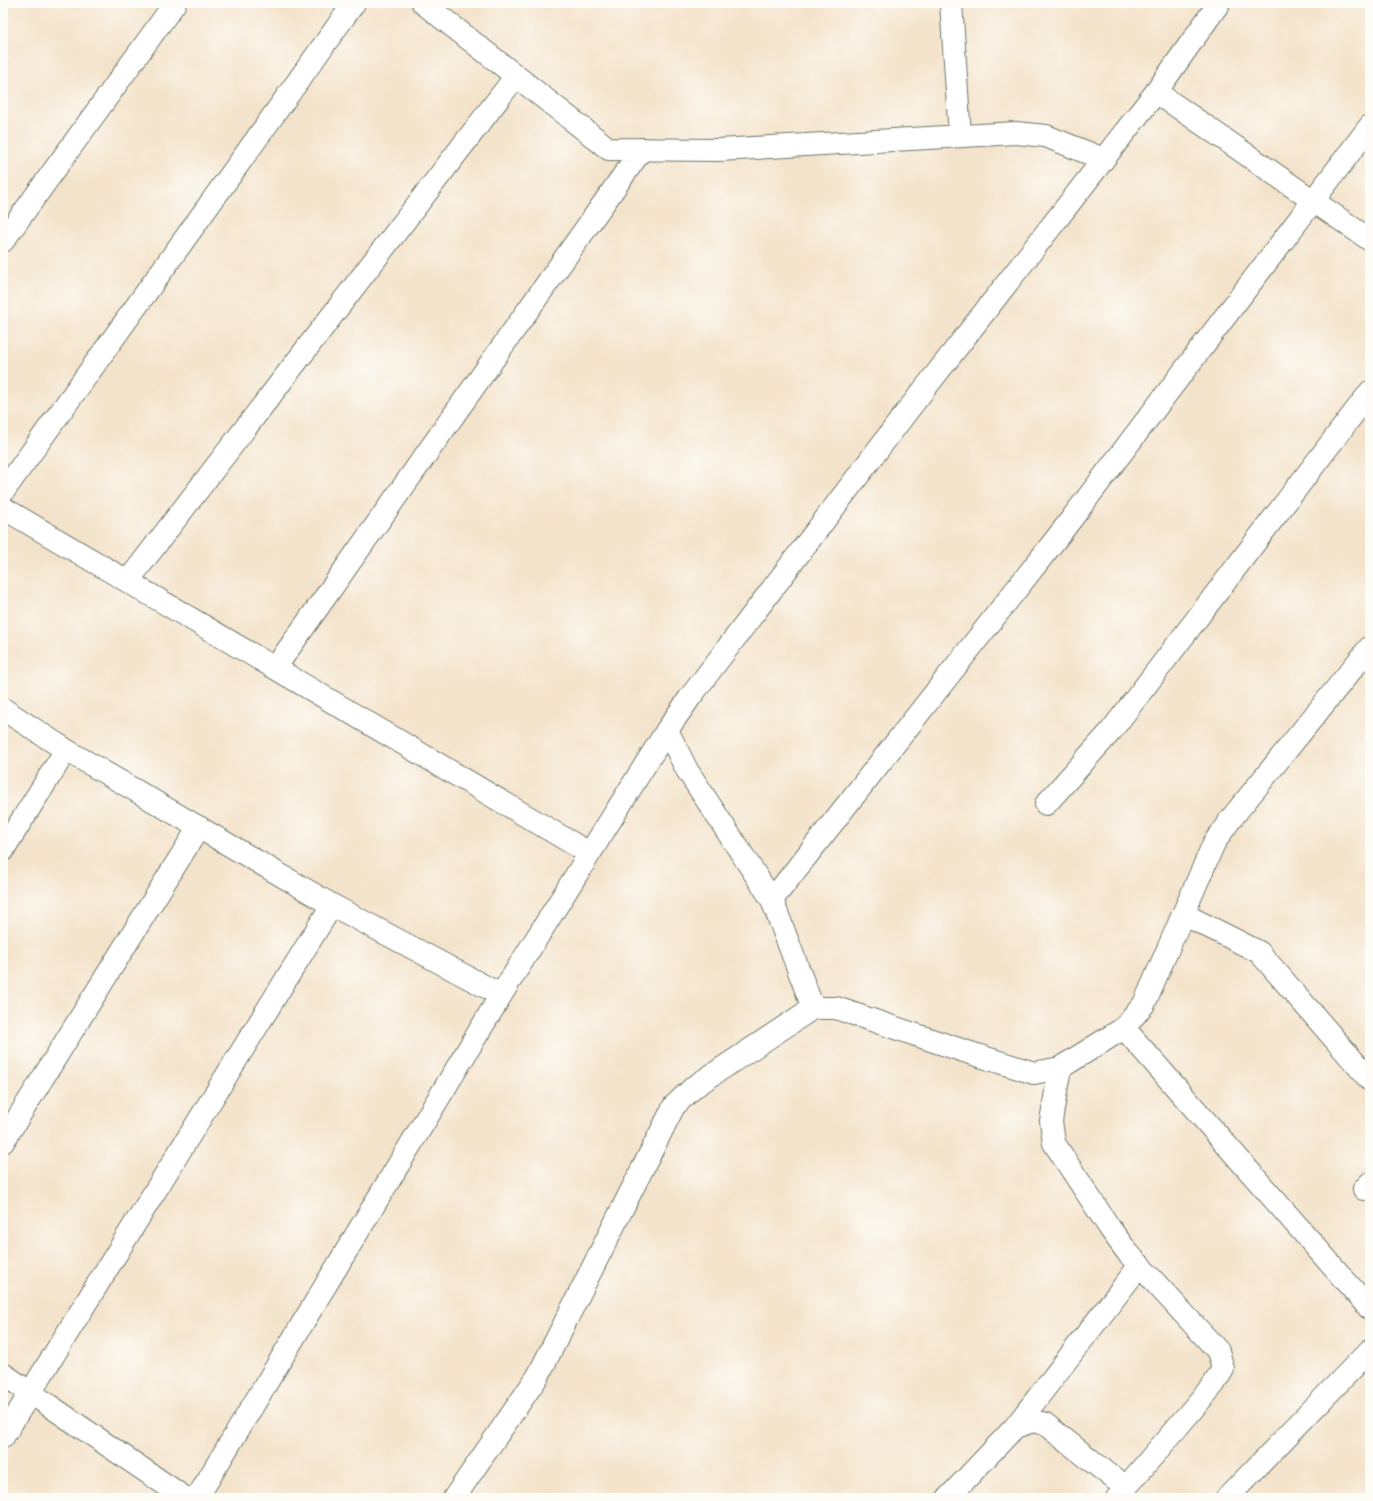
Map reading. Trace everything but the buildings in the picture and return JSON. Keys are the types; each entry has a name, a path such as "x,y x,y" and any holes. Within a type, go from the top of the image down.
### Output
{"street":[{"path":"3,241 175,3"},
{"path":"3,492 354,3"},
{"path":"423,3 609,149 719,150 1016,133 1046,136 1104,159"},
{"path":"951,3 960,136"},
{"path":"197,1498 501,995 667,730 695,690 900,420 1156,92 1219,3"},
{"path":"128,581 516,76"},
{"path":"1156,92 1370,240"},
{"path":"772,900 1063,530 1370,126"},
{"path":"275,668 642,149"},
{"path":"1046,804 1111,731 1370,392"},
{"path":"3,508 589,854"},
{"path":"454,1498 538,1376 674,1106 694,1086 813,1008 836,1008 1034,1073 1060,1068 1124,1028 1144,1004 1214,843 1230,820 1370,647"},
{"path":"3,709 66,750 332,905 501,995"},
{"path":"667,730 688,770 772,900 813,1008"},
{"path":"3,850 66,750"},
{"path":"3,1142 199,827"},
{"path":"3,1437 332,905"},
{"path":"1183,914 1259,952 1370,1080"},
{"path":"1124,1028 1370,1309"},
{"path":"1015,1428 1032,1421 1045,1424 1122,1493 1214,1384 1223,1369 1218,1351 1128,1252 1111,1230 1054,1143 1051,1121 1060,1068"},
{"path":"948,1498 1015,1428 1140,1265"},
{"path":"1227,1498 1370,1350"},
{"path":"3,1374 185,1498"}]}
